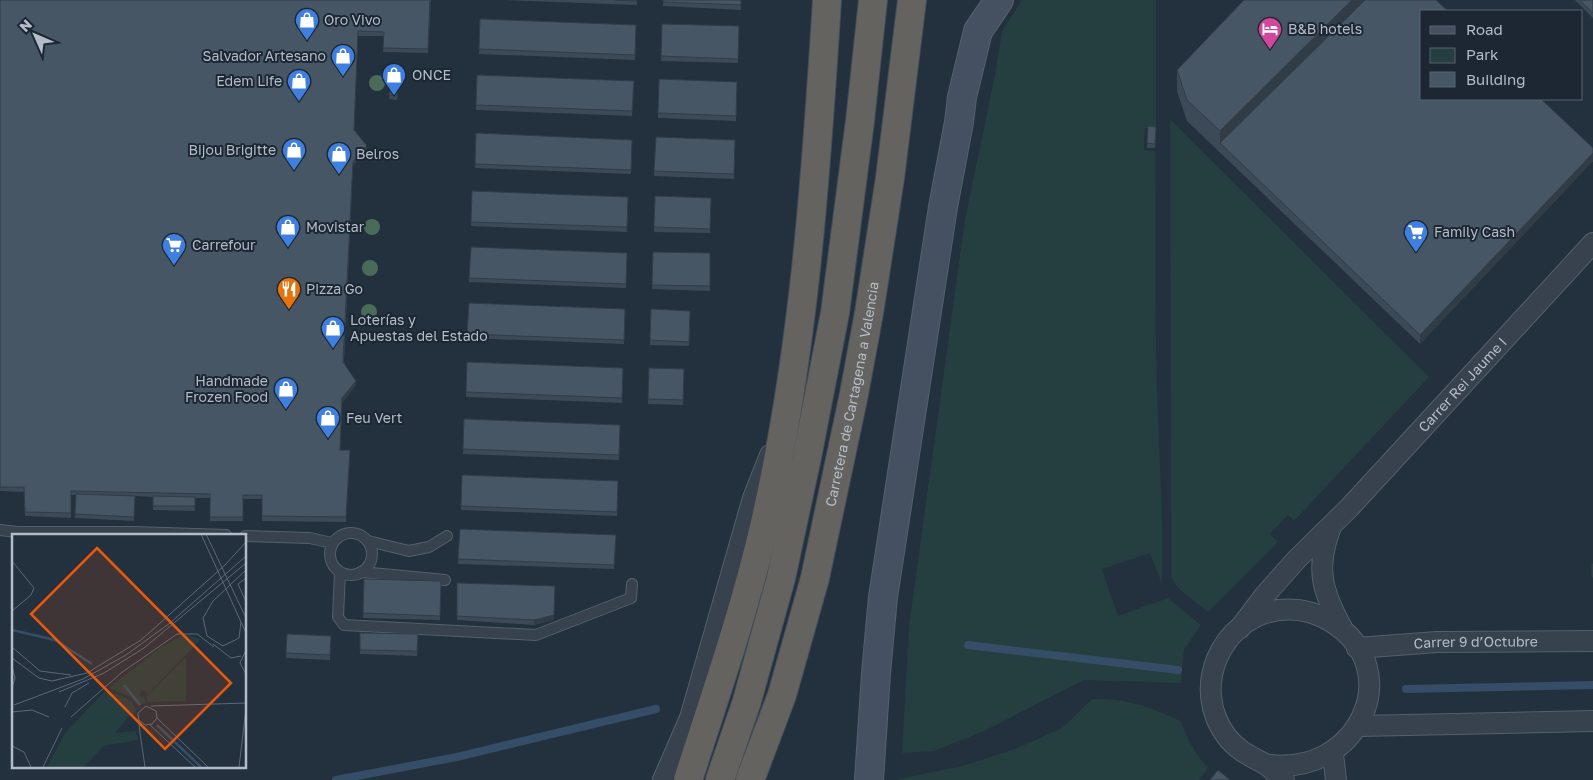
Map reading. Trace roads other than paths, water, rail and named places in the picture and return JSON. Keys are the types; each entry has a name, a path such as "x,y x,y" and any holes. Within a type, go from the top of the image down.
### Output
{"highway":[{"path":"688,780 741,612 764,528 787,411 806,282 818,142 827,0"},
{"path":"720,780 747,701 780,578 807,457 835,314 860,121 873,0"},
{"name":"Carretera de Cartagena a Valencia","path":"750,780 782,695 815,578 869,313 890,178 912,0"},
{"path":"769,780 796,690 815,578"}],"main road":[{"path":"869,780 883,597 943,208 962,97 978,32 998,0"}],"street":[{"name":"Carrer Rei Jaume I","path":"1240,628 1271,588 1331,526 1593,243"},
{"path":"663,780 690,718 753,498 787,411"},
{"name":"Carrer Rei Jaume I","path":"1331,526 1324,544 1322,580 1330,605 1343,630"},
{"path":"1265,764 1288,768 1303,766 1319,762 1333,754 1345,745 1359,726 1367,704 1369,688 1365,664 1358,648 1343,630 1319,615 1295,609 1265,613 1240,628 1224,644 1215,662 1211,677 1215,716 1227,738 1244,753 1265,764 1284,780"},
{"name":"Carrer 9 d’Octubre","path":"1358,648 1438,642 1593,641"},
{"path":"1359,726 1593,721"},
{"path":"1333,754 1336,780"}],"lane":[{"path":"0,530 17,532 196,534"},
{"path":"445,580 361,572 350,575 340,572 332,564 330,558 332,543 345,533 352,532 368,541 409,551 429,547 447,536"},
{"path":"246,536 310,538 332,543"},
{"path":"361,572 370,562 372,555 368,541"},
{"path":"340,572 338,617 344,626 536,635 631,598 632,584"}],"waterway":[{"path":"968,645 1178,670"},
{"path":"1406,689 1593,685"},
{"path":"336,780 457,757 656,709"}],"place":[{"name":"Oro Vivo","path":"307,41"},
{"name":"B&B hotels","path":"1270,50"},
{"name":"Salvador Artesano","path":"343,77"},
{"name":"ONCE","path":"394,96"},
{"name":"Edem Life","path":"299,102"},
{"name":"Bijou Brigitte","path":"294,171"},
{"name":"Belros","path":"339,175"},
{"name":"Movistar","path":"288,248"},
{"name":"Family Cash","path":"1416,253"},
{"name":"Carrefour","path":"174,266"},
{"name":"Pizza Go","path":"289,310"},
{"name":"Loterías y Apuestas del Estado","path":"333,349"},
{"name":"Handmade Frozen Food","path":"286,410"},
{"name":"Feu Vert","path":"328,439"}]}
